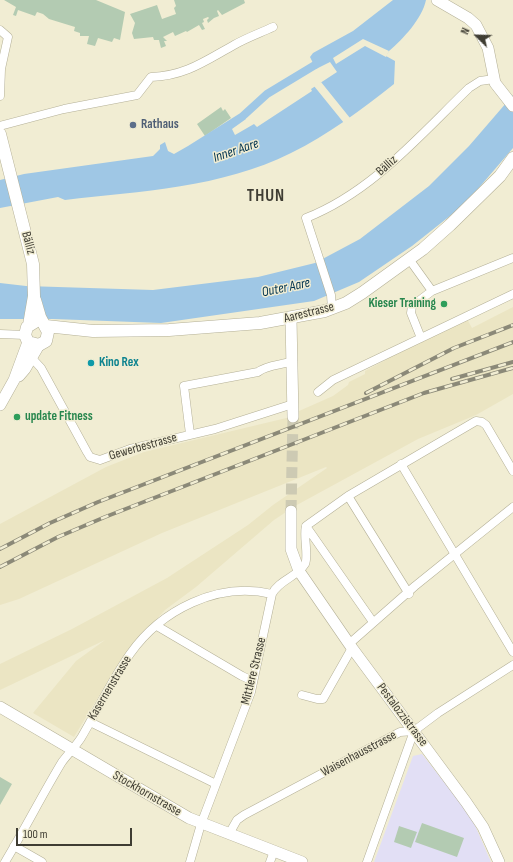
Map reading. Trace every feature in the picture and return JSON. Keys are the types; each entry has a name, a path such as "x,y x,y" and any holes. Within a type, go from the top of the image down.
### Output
{"main road":[{"name":"Bälliz","path":"0,134 32,259 35,335"},
{"name":"Aarestrasse","path":"35,335 73,330 125,332 249,324 291,319 332,309 358,295 409,259 450,225 500,176 513,158"},
{"name":"Aarestrasse","path":"500,176 513,170"}],"street":[{"path":"437,0 468,18 476,25 488,48 494,79 498,88 512,103"},
{"path":"0,126 101,100 137,95 151,77 167,77 188,70 249,37 273,27"},
{"path":"0,96 1,69 8,40 3,32"},
{"name":"Bälliz","path":"332,309 331,295 306,218 336,205 368,183 469,88 480,81 494,79"},
{"path":"421,338 411,313 412,306 432,291 513,258"},
{"path":"409,259 432,291"},
{"path":"318,392 333,380 513,294"},
{"path":"291,319 293,417"},
{"path":"0,334 35,335 14,380 0,405"},
{"name":"Gewerbestrasse","path":"35,335 41,368 87,452 95,460 100,460 137,447 190,434 293,404"},
{"path":"190,434 182,388 184,386 258,372 263,368 280,365 293,360"},
{"path":"306,526 348,496 476,421 482,422 486,425 513,471"},
{"path":"401,464 513,652"},
{"path":"348,496 408,594"},
{"path":"302,695 323,699 351,646 373,622 513,507"},
{"path":"292,511 291,549 299,571"},
{"path":"272,594 278,586 299,571 306,562 306,526"},
{"path":"306,526 373,622"},
{"name":"Pestalozzistrasse","path":"299,571 351,646 470,807 483,827 500,862"},
{"name":"Kasernenstrasse","path":"5,862 62,764 90,722 130,654 157,626 176,611 205,597 237,592 272,594"},
{"name":"Mittlere Strasse","path":"190,862 201,824 253,681 272,594"},
{"path":"157,626 253,681"},
{"name":"Waisenhausstrasse","path":"229,834 237,820 244,815 400,732 414,732 438,713 513,665"},
{"name":"Stockhornstrasse","path":"0,707 201,824 229,834 272,857 302,862"},
{"path":"90,722 216,784"},
{"path":"367,862 414,732"},
{"path":"14,846 42,862"}],"shaded area":[{"path":"513,307 513,394 476,415 418,439 295,506 274,520 196,587 165,610 141,636 119,663 74,737 33,713 76,661 105,640 0,690 0,664 72,629 167,578 248,525 273,505 327,468 326,467 162,533 19,599 0,605 0,524 106,467 144,452 299,415 299,411 333,396 348,385 349,382 365,374 365,371 384,361 388,357 467,319 472,328"},
{"path":"422,754 471,816 491,862 374,862 413,756"}],"green space":[{"path":"4,0 96,0 125,12 120,40 114,38 112,42 98,38 95,46 87,44 89,36 80,36 80,33 74,31 75,27 49,19 43,14 37,12 35,16 18,10 16,16 13,15 16,7"},
{"path":"174,0 244,0 245,3 222,15 218,10 219,16 208,23 208,17 203,19 204,22 202,23 205,29 202,30 199,25 187,32 186,31 175,36 173,32 163,37 167,41 164,41 166,46 161,48 159,40 154,40 153,37 134,39 132,33 135,23 130,14 157,5 162,19 176,14"},
{"path":"221,107 223,111 225,109 231,118 205,136 197,124"},
{"path":"0,777 12,784 0,805"},
{"path":"422,823 464,838 457,857 415,842"},
{"path":"399,826 417,832 411,848 394,842"}],"water":[{"name":"Inner Aare","path":"393,0 426,0 424,7 416,21 406,35 389,51 386,56 395,61 394,84 344,122 305,146 264,165 209,181 151,190 65,200 58,197 0,208 0,180 24,174 153,156 160,149 160,145 165,142 168,151 174,154 242,112 246,119 232,129 235,135 254,124 257,127 312,91 311,89 337,72 330,62 316,69 310,57 313,53 353,31"},
{"name":"Outer Aare","path":"513,95 513,148 465,204 412,246 359,282 314,301 161,323 53,319 0,319 0,283 26,286 153,290 258,277 315,263 360,239 429,186 469,146"}],"pier":[{"path":"363,39 389,51 386,57 365,46 336,64 333,58"},
{"path":"321,82 350,118 344,123 314,86"}],"waterway":[{"path":"244,115 267,94 315,65"}],"tunnel":[{"path":"291,511 293,417"}],"railway":[{"path":"366,393 454,348 513,325"},
{"path":"0,549 50,523 98,502 513,342"},
{"path":"452,379 513,362"},
{"path":"0,567 58,537 105,517 424,393 513,368"}],"place":[{"name":"Rathaus","path":"133,125"},
{"name":"Kieser Training","path":"444,304"},
{"name":"Kino Rex","path":"91,363"},
{"name":"update Fitness","path":"17,417"}],"district":[{"name":"THUN","path":"266,197"}]}
